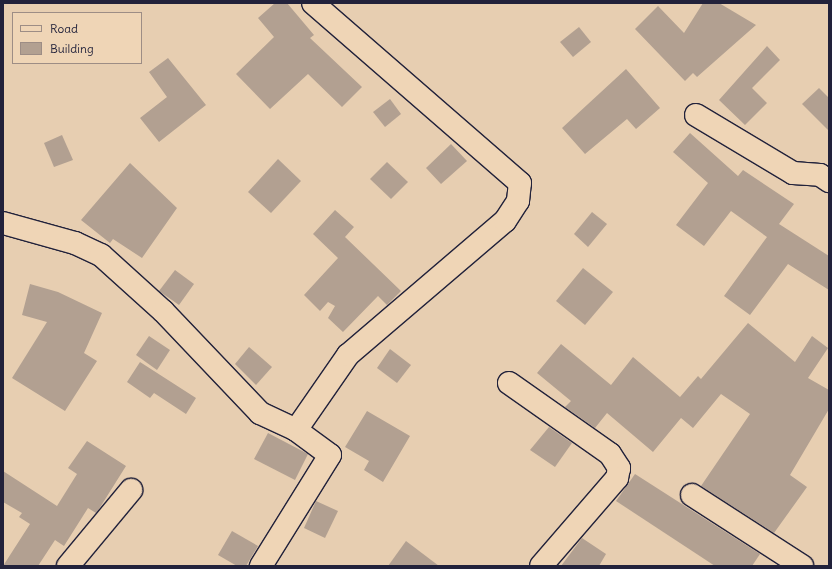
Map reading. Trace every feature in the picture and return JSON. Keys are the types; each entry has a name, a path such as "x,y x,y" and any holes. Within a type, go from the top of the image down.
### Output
{"street":[{"path":"296,430 348,355 505,221 518,201 520,183 313,3"},
{"path":"696,115 793,173 820,175 829,181"},
{"path":"3,223 75,243 101,255 163,311 260,413 296,430 330,455 261,566"},
{"path":"509,383 610,454 619,468 617,478 540,566"},
{"path":"68,566 131,490"},
{"path":"692,495 802,566"}],"building":[{"path":"275,3 287,3 314,35 310,38 362,87 342,107 308,74 270,109 236,74 274,37 258,18"},
{"path":"703,3 719,3 756,25 697,77 693,73 685,81 635,29 658,6 684,33"},
{"path":"579,27 591,42 573,57 560,42"},
{"path":"767,46 780,60 752,88 767,103 745,125 719,100"},
{"path":"168,58 206,105 159,142 140,118 167,97 149,72"},
{"path":"626,69 660,108 636,129 627,119 585,154 562,128"},
{"path":"819,88 829,98 829,131 802,104"},
{"path":"390,99 401,114 385,127 373,112"},
{"path":"690,133 738,176 743,170 794,204 779,224 829,256 829,290 788,264 750,315 724,296 767,237 731,211 704,246 676,225 708,183 673,152"},
{"path":"62,135 73,160 54,167 44,143"},
{"path":"451,144 467,161 441,184 426,168"},
{"path":"278,159 301,181 271,213 248,192"},
{"path":"387,162 408,182 391,199 370,179"},
{"path":"130,163 177,208 142,258 113,239 110,243 81,220"},
{"path":"335,210 354,227 345,237 401,291 387,305 378,296 343,332 328,318 335,306 328,302 320,311 304,295 338,258 313,234"},
{"path":"592,212 607,224 588,247 574,234"},
{"path":"583,268 613,292 585,325 556,301"},
{"path":"175,270 194,284 179,305 159,291"},
{"path":"30,284 58,292 102,313 84,353 97,361 65,411 12,378 47,322 22,315"},
{"path":"748,323 795,362 812,336 828,348 808,378 829,390 829,409 790,475 807,487 774,533 701,486 750,414 721,394 693,428 681,418 653,452 607,413 595,428 565,407 571,401 537,373 561,344 611,385 633,357 680,397 698,376 701,379"},
{"path":"149,336 170,350 157,370 136,355"},
{"path":"249,347 272,367 256,385 235,364"},
{"path":"390,349 411,365 397,383 377,368"},
{"path":"140,362 196,398 186,414 154,393 150,398 127,382"},
{"path":"367,411 410,436 383,482 364,470 369,461 345,447"},
{"path":"549,427 572,443 555,467 530,450"},
{"path":"268,433 308,454 295,480 254,459"},
{"path":"87,441 126,466 99,509 96,513 88,508 64,546 55,540 38,566 3,566 30,524 19,517 22,513 3,502 3,471 57,506 77,474 68,468"},
{"path":"635,474 760,554 752,566 715,566 616,501"},
{"path":"316,501 338,511 325,538 304,528"},
{"path":"232,531 258,546 246,566 237,566 218,555"},
{"path":"582,538 606,554 599,566 561,566"},
{"path":"406,541 439,566 388,566"}]}
